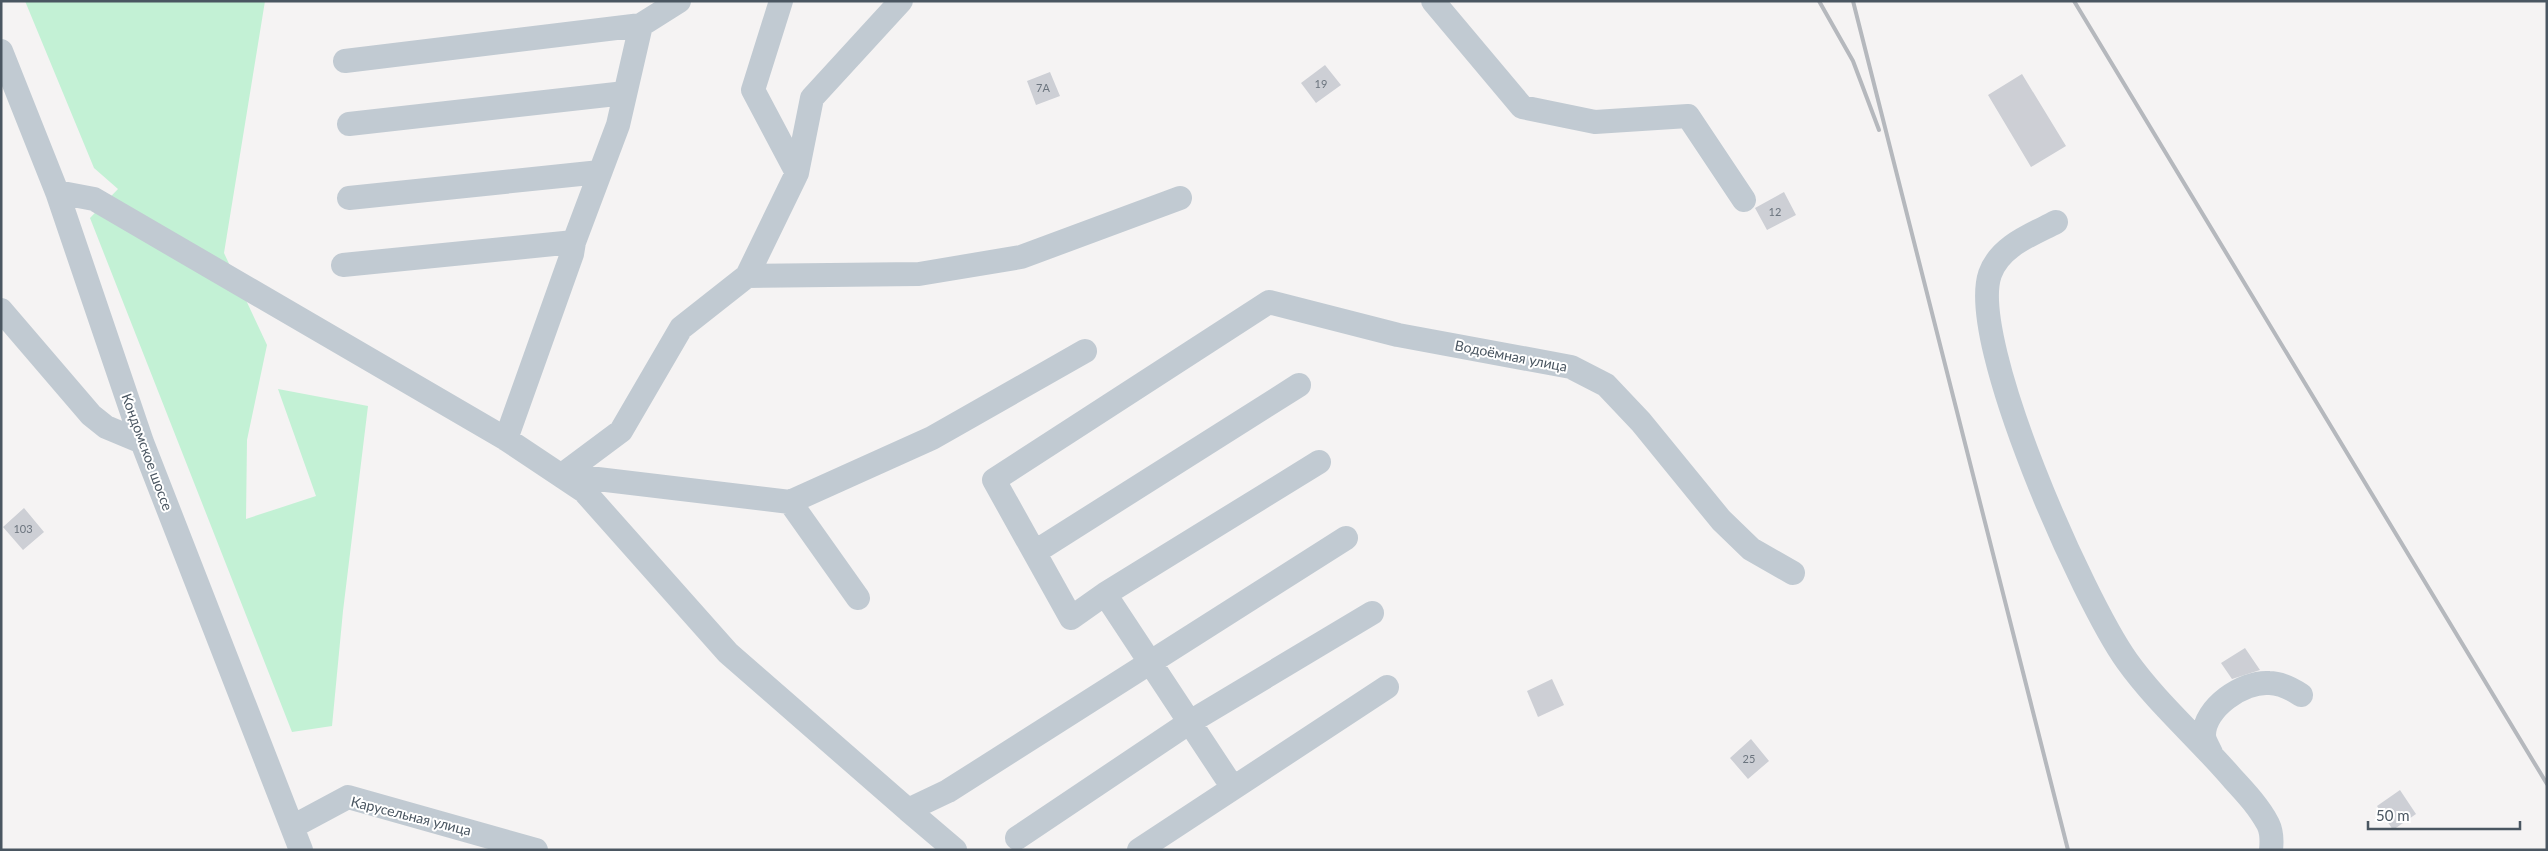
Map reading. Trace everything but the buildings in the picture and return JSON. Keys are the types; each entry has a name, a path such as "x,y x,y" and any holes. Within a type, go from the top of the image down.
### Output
{"street":[{"path":"345,61 641,25 679,1"},
{"path":"781,1 752,90 797,173"},
{"path":"1433,1 1522,108 1595,122 1688,116 1744,200"},
{"path":"562,475 621,431 682,328 747,276 797,173 812,98 900,2"},
{"path":"506,439 572,254 574,242 618,125 641,25"},
{"name":"Кондомское шоссе","path":"1,52 58,192 142,442 301,850"},
{"path":"349,124 625,93"},
{"path":"349,198 600,172"},
{"path":"58,192 94,199 506,439 584,491 728,654 955,850"},
{"path":"747,276 919,274 1021,257 1180,198"},
{"path":"2056,222 2014,245 1996,260 1990,275 1986,291 1988,321 2006,388 2060,537 2103,624 2127,661 2152,693 2211,754 2255,804 2268,825 2272,838 2271,850"},
{"path":"343,265 574,242"},
{"name":"Водоёмная улица","path":"1035,552 994,480 1269,302 1398,335 1571,367 1606,385 1641,422 1721,520 1751,549 1794,573"},
{"path":"1,310 91,415 106,427 142,442"},
{"path":"562,475 790,502 932,438 1086,351"},
{"path":"1299,385 1035,552 1072,618 1105,594 1319,462"},
{"path":"790,502 858,598"},
{"path":"908,810 948,792 1346,538"},
{"path":"1105,594 1233,788"},
{"path":"1016,838 1190,722 1372,612"},
{"path":"2211,754 2204,737 2205,727 2212,713 2230,696 2258,683 2268,682 2301,695"},
{"path":"1139,850 1387,687"},
{"name":"Карусельная улица","path":"292,827 348,798 536,850"}],"green space":[{"path":"25,1 265,1 224,253 267,345 247,440 246,519 316,496 278,389 368,406 343,611 332,726 292,732 90,218 118,189 94,168"}],"railway":[{"path":"1819,1 1853,61 1879,130"},
{"path":"1853,1 2068,850"},
{"path":"2074,1 2547,784"}]}
